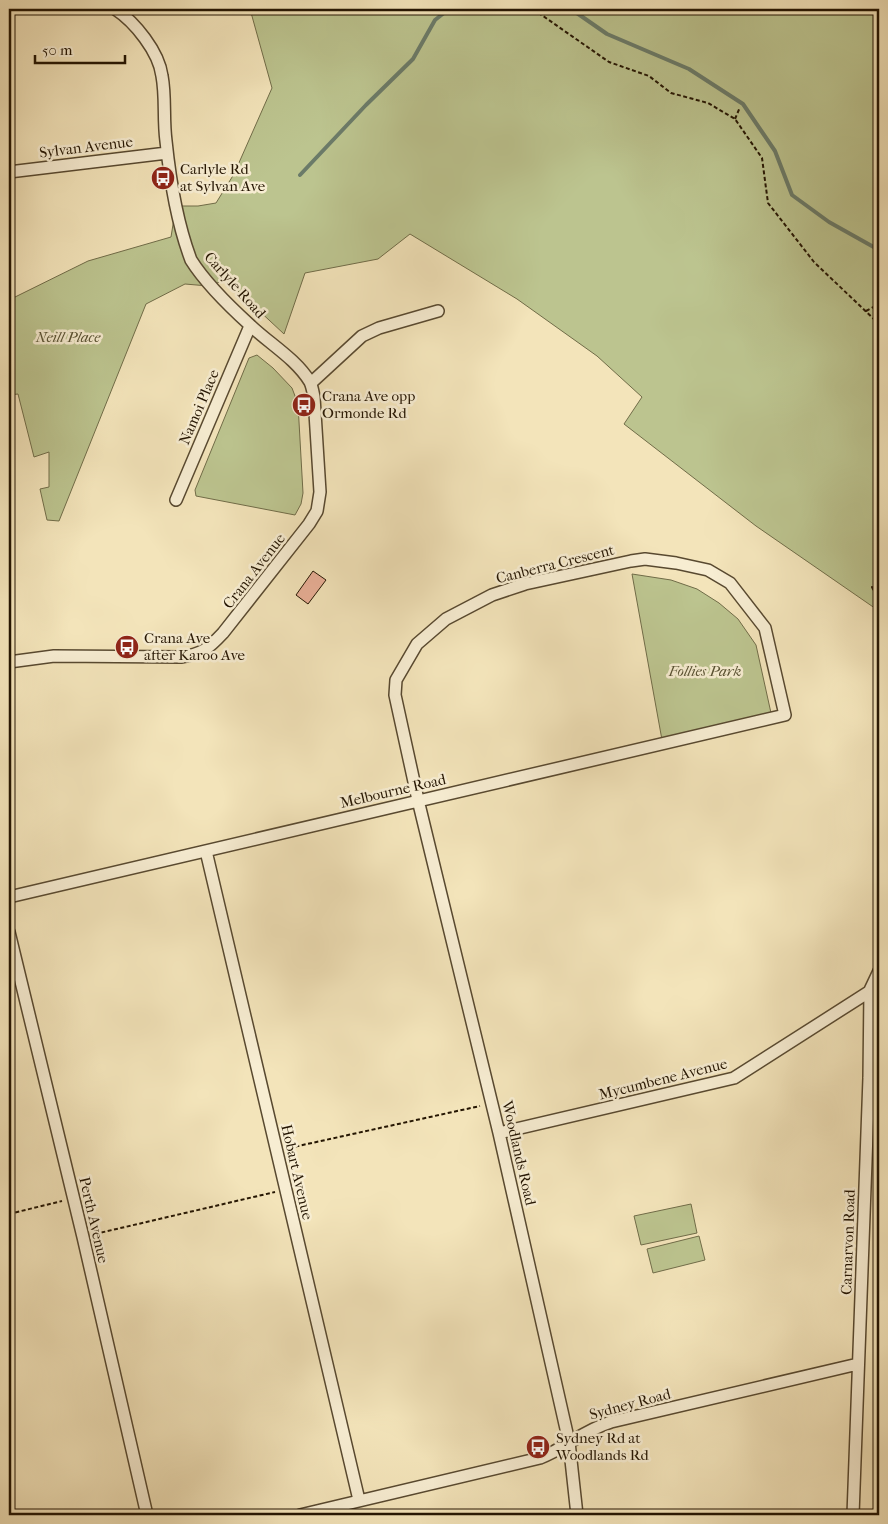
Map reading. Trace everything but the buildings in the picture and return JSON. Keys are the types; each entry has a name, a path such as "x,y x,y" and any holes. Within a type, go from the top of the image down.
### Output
{"street":[{"name":"Carlyle Road","path":"115,9 128,19 144,37 162,73 167,152 176,206 191,260 202,275 250,326 300,369 311,383 314,397"},
{"name":"Sylvan Avenue","path":"9,172 167,152"},
{"path":"311,383 362,336 379,328 438,311"},
{"name":"Namoi Place","path":"176,500 250,326"},
{"name":"Crana Avenue","path":"9,662 54,656 181,657 196,655 211,646 309,524 317,511 320,492 314,397"},
{"name":"Canberra Crescent","path":"418,800 395,695 396,680 417,644 446,620 492,595 525,584 631,561 644,560 676,563 708,570 730,583 765,628 785,715"},
{"name":"Melbourne Road","path":"9,897 785,715"},
{"name":"Woodlands Road","path":"418,800 499,1133 569,1442 577,1515"},
{"name":"Hobart Avenue","path":"206,851 359,1500"},
{"name":"Perth Avenue","path":"9,932 83,1237 147,1515"},
{"name":"Carnarvon Road","path":"853,1515 858,1364 874,1077 875,987 879,971"},
{"name":"Mycumbene Avenue","path":"499,1133 734,1078 875,987"},
{"name":"Sydney Road","path":"306,1515 359,1500 540,1458 552,1454 596,1426 858,1364"}],"path":[{"path":"533,9 610,62 649,76 671,93 708,103 735,119 762,158 768,203 814,262 879,324"},
{"path":"735,119 740,107"},
{"path":"866,311 879,304"},
{"path":"879,588 872,587 879,602"},
{"path":"276,1151 492,1104"},
{"path":"83,1237 285,1189"},
{"path":"9,1214 74,1199"}],"green space":[{"name":"Neill Place","path":"250,9 879,9 879,611 756,526 624,424 642,397 597,356 517,299 410,234 378,259 305,273 284,334 226,280 208,286 185,284 146,304 59,521 47,520 40,489 49,487 49,452 34,457 18,394 9,395 9,300 88,261 171,237 176,206 198,206 216,203 234,174 272,88"},
{"path":"257,355 273,368 292,388 298,404 303,493 301,504 295,515 196,496 195,490 249,358"},
{"name":"Follies Park","path":"632,574 671,580 697,589 719,603 738,619 756,645 771,713 662,740"},
{"path":"691,1204 697,1233 641,1245 634,1216"},
{"path":"699,1236 705,1260 653,1273 647,1249"}],"waterway":[{"path":"300,175 366,105 413,59 435,20 449,9"},
{"path":"571,9 607,34 689,69 743,104 775,151 792,195 829,222 879,250"}],"place":[{"name":"Carlyle Rd at Sylvan Ave","path":"163,178"},
{"name":"Crana Ave opp Ormonde Rd","path":"304,405"},
{"name":"Crana Ave after Karoo Ave","path":"127,647"},
{"name":"Sydney Rd at Woodlands Rd","path":"538,1447"}]}
